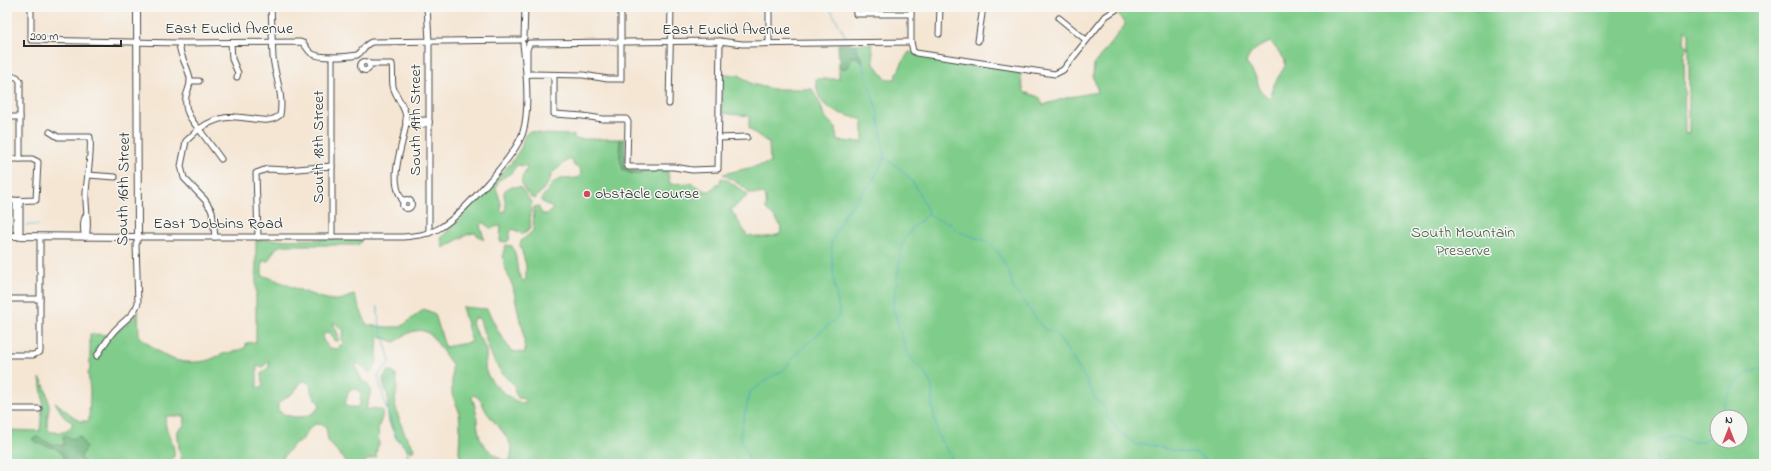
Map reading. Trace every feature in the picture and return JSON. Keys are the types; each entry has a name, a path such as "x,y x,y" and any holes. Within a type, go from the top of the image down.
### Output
{"main road":[{"name":"South 16th Street","path":"137,7 138,237"},
{"name":"East Dobbins Road","path":"7,236 138,237"}],"street":[{"name":"East Euclid Avenue","path":"31,7 31,40 179,43 303,43 311,53 318,56 332,57 360,54 366,44 372,42 720,42 736,44 911,42"},
{"path":"216,237 212,211 184,178 181,166 186,141 199,129 210,123 228,118 249,117 266,120 276,119 280,115 281,108 279,84 273,59 271,7"},
{"name":"South 19th Street","path":"427,7 429,41 429,233"},
{"path":"429,233 444,225 457,214 507,160 517,146 526,121 526,75 528,65 525,7"},
{"path":"526,75 583,75 621,79 621,7"},
{"path":"668,104 671,7"},
{"path":"769,7 769,43"},
{"path":"855,7 856,14 911,14"},
{"path":"911,7 911,42 913,51 921,54 1055,74 1063,70 1106,16 1120,7"},
{"path":"939,34 940,7"},
{"path":"978,40 983,7"},
{"path":"1059,18 1086,40"},
{"path":"554,75 554,114 603,119 626,119 628,122 628,167 674,167 692,170 718,169 720,42"},
{"path":"179,43 180,54 188,70 190,81 186,97 186,109 192,121 221,159"},
{"path":"231,43 232,59 238,73 238,77"},
{"name":"South 18th Street","path":"332,57 332,237"},
{"path":"369,64 392,64 394,88 404,108 406,122 396,175 403,201"},
{"path":"7,76 17,77 20,79 20,159"},
{"path":"190,81 199,81"},
{"path":"7,117 20,117"},
{"path":"406,122 425,120 429,122"},
{"path":"50,132 58,136 90,137 90,165 85,222 86,237"},
{"path":"718,138 747,137"},
{"path":"7,159 37,160 38,190 36,200 7,200"},
{"path":"258,237 256,173 267,169 286,170 332,166"},
{"path":"88,175 115,177"},
{"path":"18,200 18,219 20,231 18,237"},
{"name":"East Dobbins Road","path":"138,237 403,237 429,233"},
{"path":"7,355 39,354 40,237"},
{"name":"South 16th Street","path":"97,356 109,337 118,327 130,318 138,303 136,245 138,237"},
{"path":"7,299 40,299"},
{"path":"7,409 39,409"}],"green space":[{"name":"South Mountain Preserve","path":"1123,7 1471,7 1473,9 1482,9 1484,7 1494,7 1523,10 1523,7 1764,7 1764,464 461,464 459,452 459,411 452,394 452,364 430,334 423,331 416,331 407,334 395,342 381,337 379,338 377,361 369,373 357,364 356,367 362,381 367,383 371,390 366,410 375,408 383,411 378,429 379,444 376,457 367,460 364,464 345,464 344,459 328,441 326,427 315,424 309,429 302,440 295,443 284,456 281,464 183,464 178,442 178,430 184,426 185,416 166,416 165,421 173,445 174,457 165,464 7,464 7,430 40,431 43,402 40,378 48,399 49,406 47,427 50,432 64,432 71,427 73,423 64,417 55,402 79,421 89,421 90,390 88,373 90,369 90,334 113,335 130,321 138,311 139,336 169,358 185,362 207,360 246,347 246,343 256,342 256,240 361,239 361,242 358,245 282,245 276,248 268,261 262,261 262,276 268,277 304,292 332,300 339,300 354,295 367,325 401,327 424,309 435,314 445,347 472,342 462,307 487,309 497,329 511,351 525,353 523,328 520,321 513,287 504,265 503,253 506,245 512,246 519,274 524,281 526,279 526,265 520,245 521,241 533,231 534,207 538,206 542,214 547,214 552,211 552,208 541,201 541,199 554,182 561,179 578,178 581,174 580,168 574,166 572,160 568,160 552,173 549,182 535,199 527,193 522,185 522,178 527,166 517,165 511,173 499,180 496,188 501,203 501,211 504,212 506,208 504,192 512,187 520,187 531,202 530,228 523,234 513,229 510,232 509,240 507,242 500,241 501,227 498,226 490,228 484,222 480,226 484,238 483,240 475,233 468,234 443,248 441,238 512,162 521,148 525,135 530,131 542,134 574,135 574,139 620,139 620,158 623,170 639,174 644,170 667,169 670,184 691,183 705,191 710,191 720,183 721,178 729,181 748,195 731,210 748,237 750,235 761,237 773,236 780,234 781,230 777,220 766,209 765,197 762,194 750,194 745,188 723,174 770,163 769,143 749,129 749,116 721,113 722,74 739,75 752,84 772,89 812,89 821,106 824,116 836,128 837,141 863,142 863,120 830,109 824,104 817,90 816,79 839,79 839,68 844,68 850,64 853,55 863,62 854,44 872,44 874,64 886,79 895,79 909,52 937,59 938,61 977,67 979,65 1019,70 1024,92 1039,97 1043,105 1069,97 1098,92 1093,76 1094,64 1125,25 1117,11","holes":["1685,29 1689,33 1689,133 1685,134 1684,54 1688,46 1684,44","1271,42 1285,60 1285,66 1273,86 1270,98 1261,91 1256,77 1246,63 1253,52 1263,45","474,318 478,318 480,320 488,347 496,364 514,384 515,393 518,398 525,399 525,404 513,399 500,390 486,373 486,351 474,329","333,323 344,331 342,337 343,344 340,345 339,349 329,348 323,340 323,336 325,333 329,333 336,342 339,340","269,361 269,367 261,374 263,386 260,388 257,387 257,366 263,367","302,381 310,384 311,391 320,405 317,410 312,414 300,417 288,416 278,410 278,403 294,392","356,389 361,393 360,404 357,407 348,407 345,404 349,390","473,395 480,400 486,412 506,436 511,448 509,461 503,460 487,449 482,442 479,435 475,406 472,398"]},
{"path":"838,44 854,44 857,46 856,50 864,62 853,55 850,64 844,69 839,68"},
{"path":"620,139 625,139 625,167 632,171 644,170 639,174 629,173 623,170 620,158"},
{"path":"388,371 393,373 397,379 395,403 403,429 414,449 412,452 403,446 393,432 389,421 388,397 383,378"},
{"path":"63,436 67,436 72,439 80,436 86,448 81,456 82,460 87,464 65,464 63,457 57,449 37,443 32,439 37,437 50,443 64,445"}],"waterway":[{"path":"829,7 848,41"},
{"path":"751,464 740,435 750,392 784,370 797,353 840,315 834,282 831,243 844,215 873,180 885,158 878,114 863,65 850,44"},
{"path":"885,158 908,176 920,195 929,214 913,227 902,245 893,307 906,350 913,361 925,373 932,387 932,406 938,436 956,464"},
{"path":"929,214 936,219 950,223 959,232 986,241 997,251 1010,274 1013,288 1044,329 1056,333 1086,380 1096,400 1104,406 1108,418 1122,434 1137,445 1144,444 1186,453 1196,453 1211,464 1223,463"},
{"path":"26,225 38,225"},
{"path":"378,307 380,326 390,362 378,376 396,439 404,445 408,452 404,464"},
{"path":"1723,409 1734,385 1740,379 1755,370 1764,368"},
{"path":"1656,464 1657,454 1655,446 1662,439 1678,436 1689,441 1700,442 1709,438"}],"place":[{"name":"obstacle course","path":"587,194"}]}
